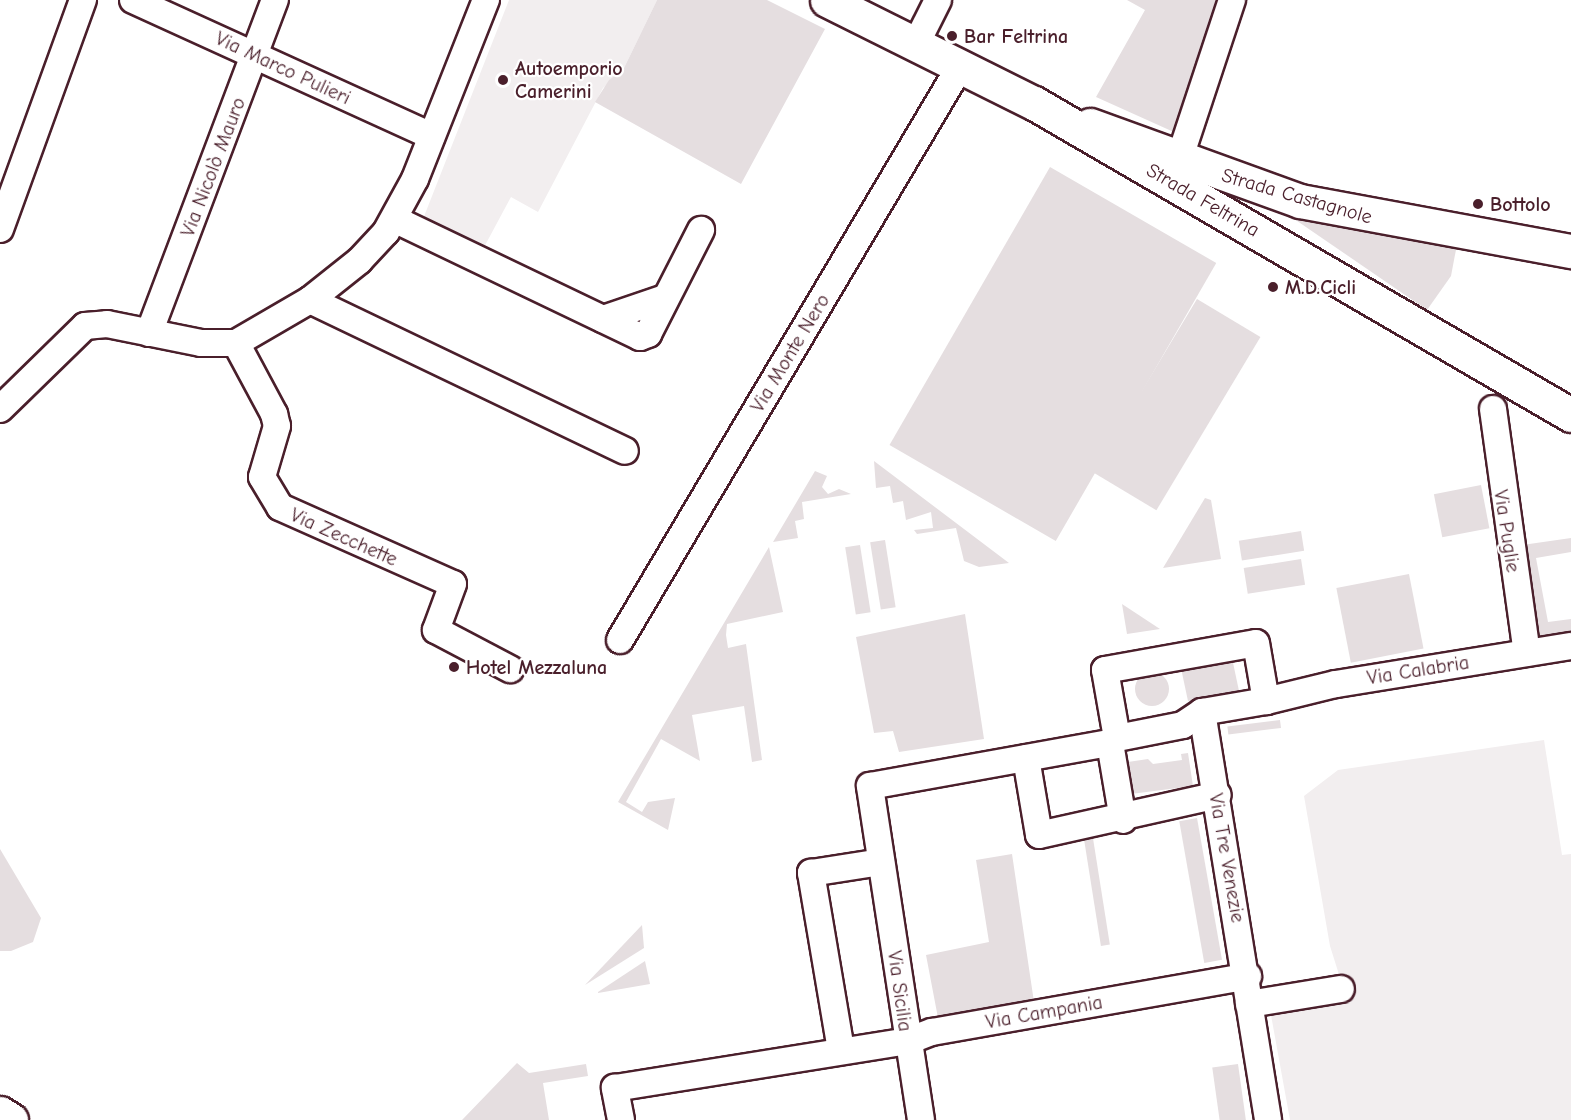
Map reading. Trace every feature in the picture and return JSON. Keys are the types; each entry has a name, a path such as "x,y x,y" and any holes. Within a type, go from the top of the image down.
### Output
{"main road":[{"name":"Strada Feltrina","path":"827,0 1034,103 1571,415"},
{"name":"Strada Castagnole","path":"1034,103 1179,160 1342,212 1571,251"},
{"path":"0,1113 11,1120"}],"street":[{"path":"2,220 83,0"},
{"name":"Via Marco Pulieri","path":"133,0 432,136"},
{"name":"Via Nicolò Mauro","path":"149,333 275,0"},
{"path":"0,409 86,326 107,324 216,345 236,343 310,300 358,261 394,219 432,136 486,0"},
{"path":"916,44 938,0"},
{"path":"1179,160 1232,0"},
{"name":"Via Monte Nero","path":"620,640 961,66"},
{"path":"394,219 640,337 648,334 662,299 701,230"},
{"path":"310,300 625,451"},
{"name":"Via Zecchette","path":"236,343 274,414 277,426 262,477 280,507 453,584 436,630 510,669"},
{"name":"Via Puglie","path":"1493,409 1527,653"},
{"path":"1123,820 1105,670 1256,643 1266,701"},
{"name":"Via Calabria","path":"1202,711 1571,646"},
{"name":"Via Sicilia","path":"921,1120 870,786 1113,741 1183,725 1202,711"},
{"name":"Via Tre Venezie","path":"1202,711 1248,976 1249,1004 1269,1120"},
{"path":"1026,758 1039,835 1123,820 1157,806 1218,795"},
{"path":"841,1050 811,873 881,862"},
{"name":"Via Campania","path":"621,1120 615,1088 908,1041 932,1032 1248,976"},
{"path":"1249,1004 1341,989"}],"shaded area":[{"path":"509,0 657,0 623,70 603,88 538,212 511,197 482,251 423,219"},
{"path":"657,0 767,0 825,29 741,184 595,102 609,80 623,70"},
{"path":"1127,0 1223,0 1176,133 1096,97 1145,10"},
{"path":"1050,167 1216,263 1056,541 890,445"},
{"path":"1284,212 1458,239 1451,276 1427,310"},
{"path":"1197,299 1260,337 1156,510 1093,472"},
{"path":"874,461 1009,563 979,567 964,561 956,528 917,534 914,530 933,528 931,512 906,520 903,501 893,503 890,486 876,488"},
{"path":"815,471 827,476 822,487 828,494 839,489 851,494 802,502 804,519 795,521 798,538 773,542"},
{"path":"1481,485 1489,528 1442,537 1434,494"},
{"path":"1205,498 1211,500 1221,559 1163,568"},
{"path":"1301,531 1304,551 1242,561 1239,541"},
{"path":"1571,538 1571,552 1536,558 1548,622 1571,619 1571,635 1540,639 1522,545"},
{"path":"885,540 896,607 881,610 870,542"},
{"path":"860,545 871,612 856,615 845,547"},
{"path":"769,547 783,612 727,624 726,635 728,648 746,644 762,760 752,762 744,706 692,715 700,761 661,739 626,802 642,812 648,802 675,798 668,830 618,802"},
{"path":"1301,559 1305,585 1248,594 1244,568"},
{"path":"1409,574 1424,649 1351,663 1336,588"},
{"path":"1122,604 1160,629 1127,634"},
{"path":"965,614 984,739 899,752 893,731 874,733 856,637"},
{"path":"1232,658 1239,690 1188,701 1181,669"},
{"path":"1152,672 1164,677 1169,689 1164,701 1152,706 1140,701 1135,689 1140,677"},
{"path":"1280,720 1281,728 1228,734 1227,726"},
{"path":"1544,740 1562,855 1571,854 1571,1120 1290,1120 1271,1015 1347,1000 1330,946 1304,796 1338,770"},
{"path":"1188,753 1193,786 1131,794 1128,762 1148,759 1153,764 1182,760 1181,754"},
{"path":"1197,818 1222,960 1204,963 1179,821"},
{"path":"1092,832 1110,945 1101,946 1083,833"},
{"path":"0,849 41,918 33,942 11,951 0,951"},
{"path":"1012,854 1034,1002 938,1018 926,955 989,942 976,860"},
{"path":"642,925 644,948 585,985"},
{"path":"645,961 650,984 598,993 598,992"},
{"path":"517,1063 529,1073 586,1064 588,1076 543,1083 549,1120 462,1120"},
{"path":"1238,1064 1246,1120 1220,1120 1212,1068"}],"place":[{"name":"Bar Feltrina","path":"952,36"},
{"name":"Autoemporio Camerini","path":"503,80"},
{"name":"Bottolo","path":"1478,204"},
{"name":"M.D.Cicli","path":"1273,287"},
{"name":"Hotel Mezzaluna","path":"454,667"}]}
